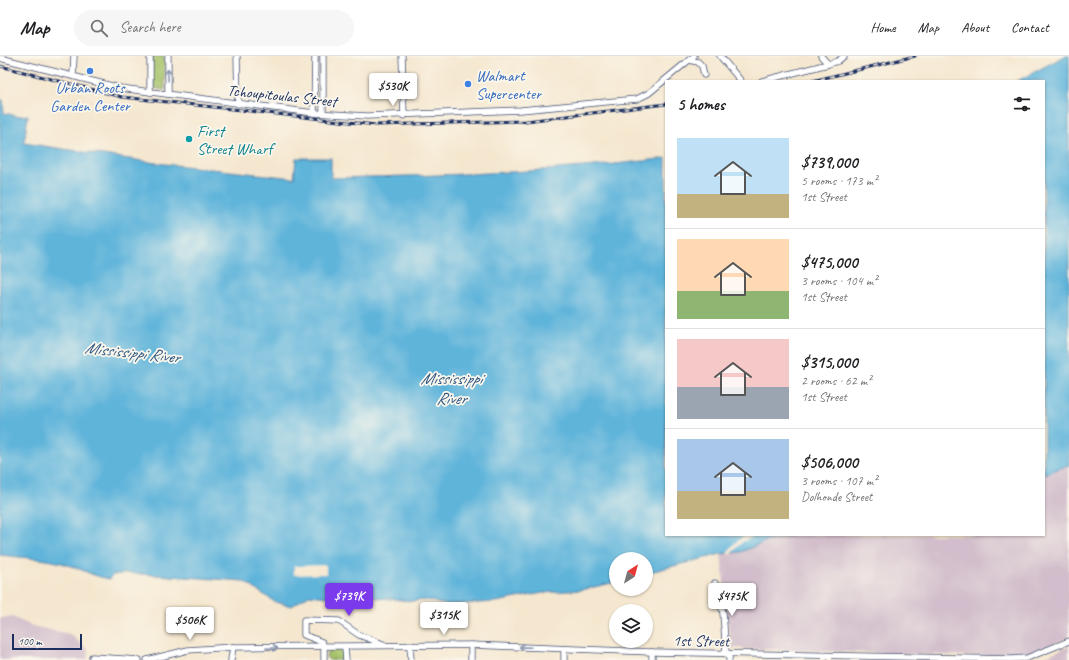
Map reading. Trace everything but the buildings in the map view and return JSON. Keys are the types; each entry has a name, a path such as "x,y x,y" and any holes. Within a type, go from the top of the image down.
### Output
{"street":[{"path":"73,75 74,56"},
{"path":"150,56 150,92"},
{"path":"168,56 168,94"},
{"path":"237,56 238,104"},
{"path":"314,113 315,56"},
{"path":"323,56 324,113"},
{"path":"402,56 404,116"},
{"name":"Tchoupitoulas Street","path":"0,58 9,58 120,88 314,113 404,116 521,110 640,98 694,56"},
{"path":"720,56 740,80"},
{"path":"821,56 828,64"},
{"path":"766,80 828,64 844,56"},
{"path":"688,60 698,62 702,66 704,75"},
{"path":"715,583 723,613 728,656"},
{"path":"324,660 324,647 322,642 304,635 304,620 340,621 358,635 387,646"},
{"name":"1st Street","path":"147,660 188,650 232,647 471,645 785,658 1011,660 1027,658 1069,642"},
{"path":"410,645 411,660"},
{"path":"471,645 471,660"},
{"path":"231,660 232,647"},
{"path":"346,647 346,660"},
{"path":"564,649 564,660"},
{"path":"652,652 652,660"},
{"path":"92,657 139,660"}],"shaded area":[{"path":"1069,465 1069,637 1041,649 1020,655 1000,657 731,648 721,554 741,552 767,541 788,536 1045,536 1045,474"},
{"path":"10,616 32,626 70,634 88,650 87,660 0,660 0,619"},
{"path":"1069,646 1069,660 1037,660"}],"green space":[{"path":"152,56 164,56 165,90 153,88"},
{"path":"333,648 344,653 345,660 342,658 342,660 329,660 326,657 328,651"}],"water":[{"path":"1065,56 1069,56 1069,465 1045,474 1045,80 1019,80"},
{"name":"Mississippi River","path":"0,100 3,100 4,113 18,116 28,115 24,143 156,163 294,178 296,158 331,158 331,178 541,170 665,158 665,536 788,536 767,541 741,552 721,554 653,571 653,552 609,552 609,584 581,590 543,593 496,602 445,605 428,600 412,601 368,597 338,598 309,595 292,606 275,602 243,581 128,573 113,575 109,579 63,563 0,555"}],"pier":[{"path":"745,536 754,536 742,542 730,555 727,553 735,543"},
{"path":"326,565 326,574 294,575 294,566"}],"railway":[{"path":"816,80 915,56"},
{"path":"0,66 122,97 376,125 526,121 665,104"}],"place":[{"name":"Urban Roots Garden Center","path":"90,71"},
{"name":"Walmart Supercenter","path":"468,84"},
{"name":"First Street Wharf","path":"189,139"}]}
